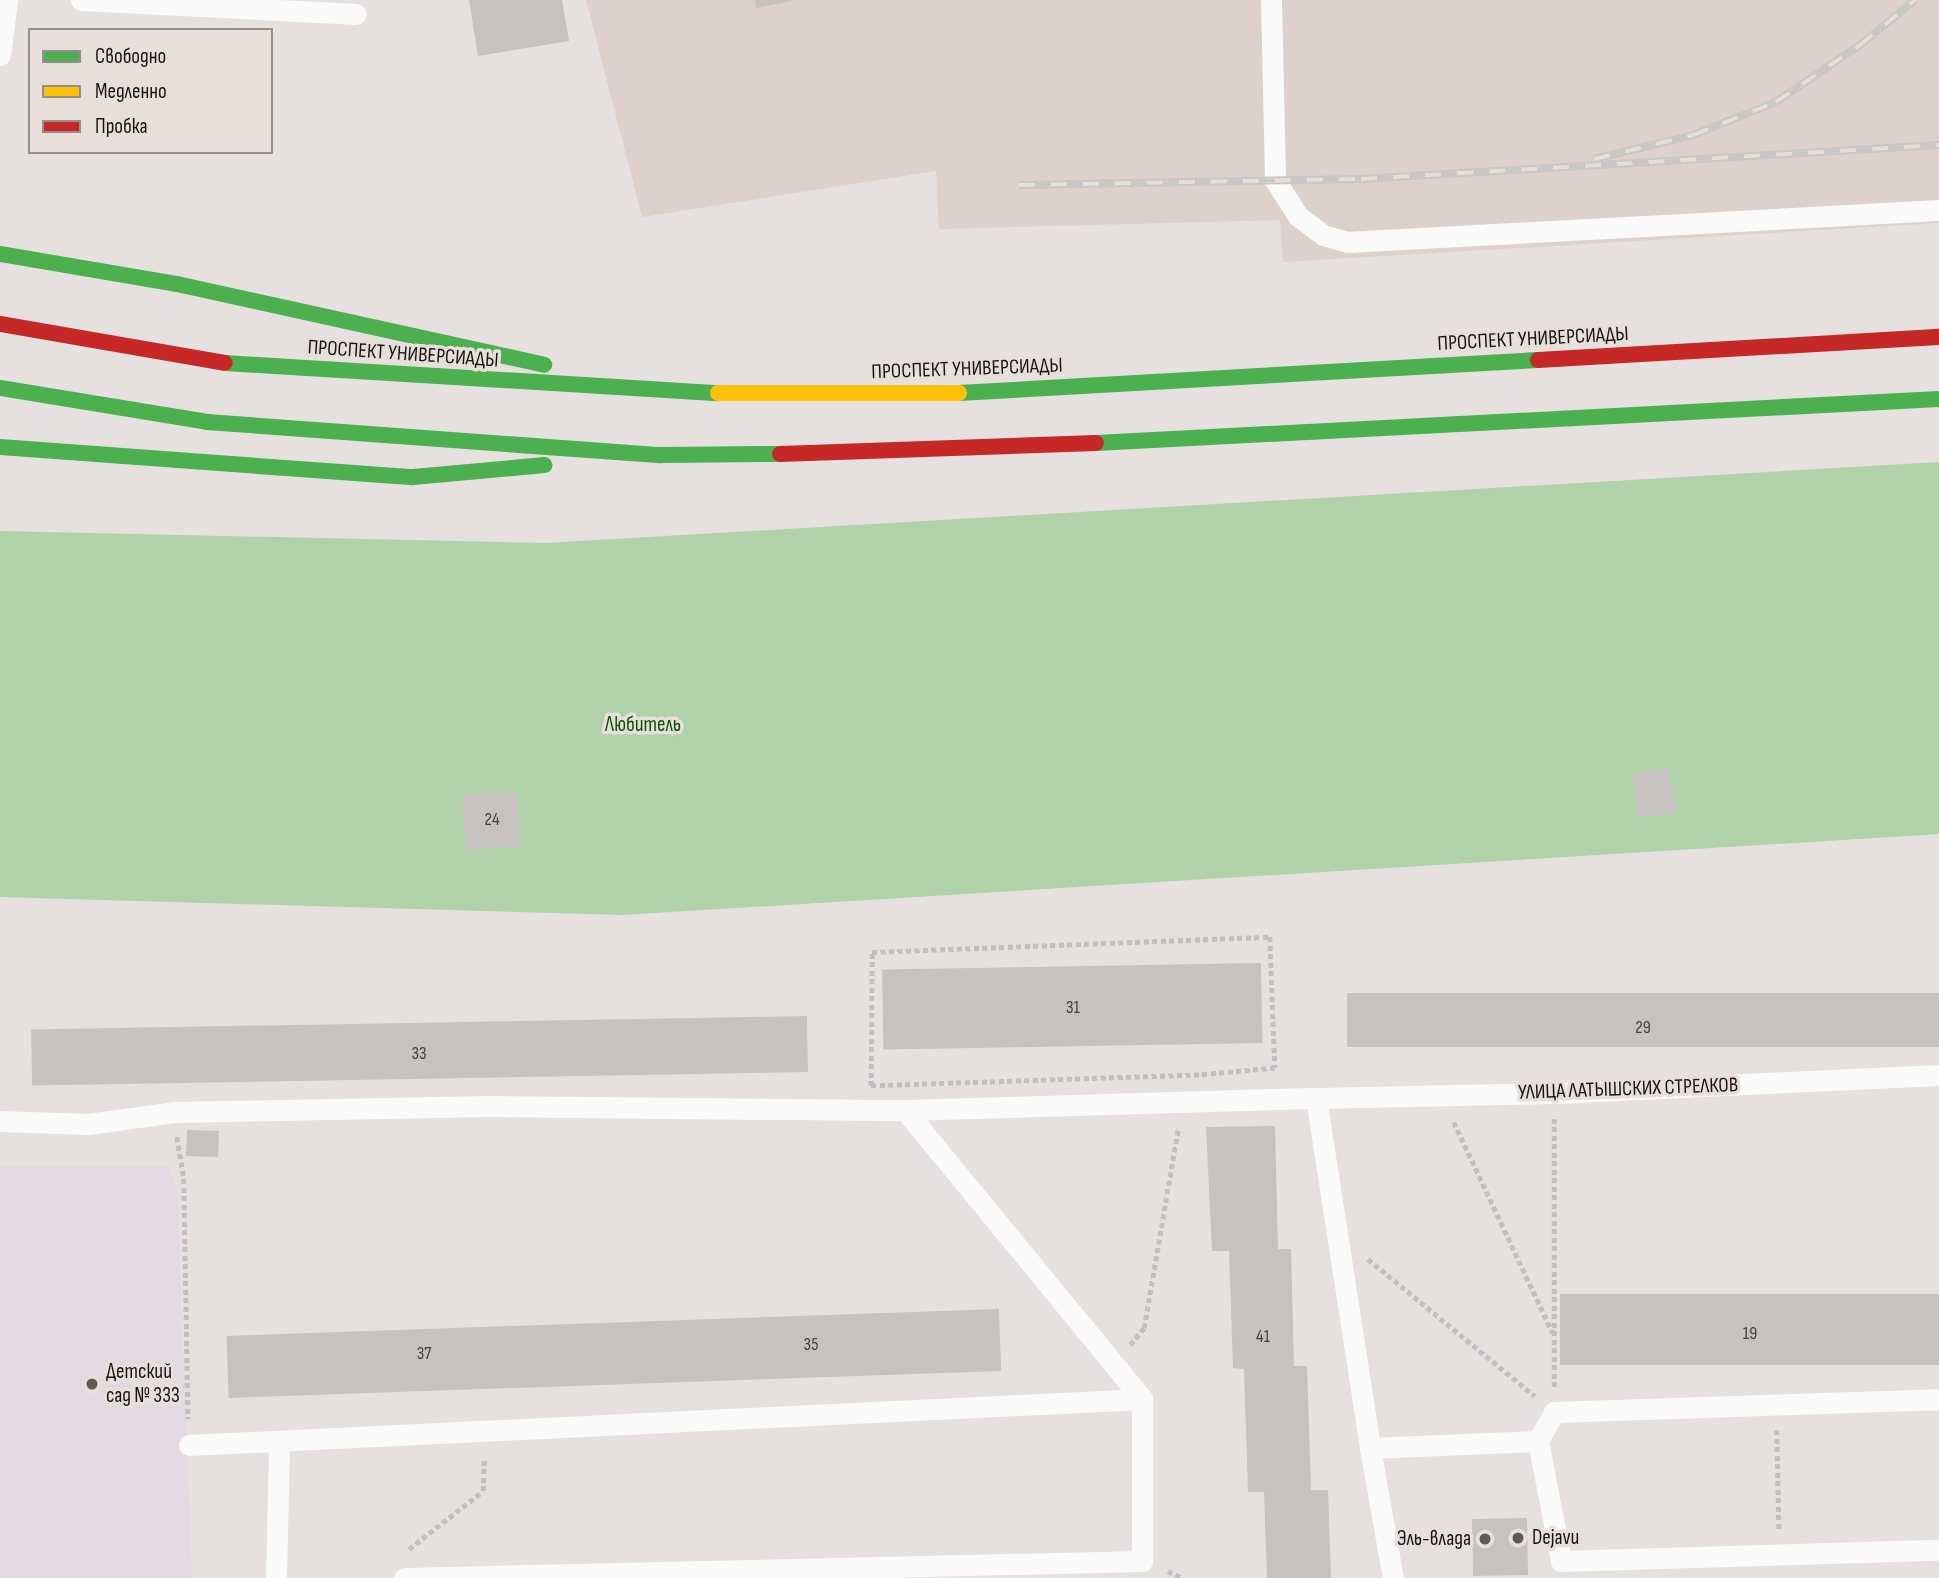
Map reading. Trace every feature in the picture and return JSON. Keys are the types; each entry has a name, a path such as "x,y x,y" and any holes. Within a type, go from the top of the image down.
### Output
{"main road":[{"path":"0,254 177,284 669,393"},
{"name":"ПРОСПЕКТ УНИВЕРСИАДЫ","path":"0,324 210,362 669,393 922,395 1939,337"},
{"path":"0,388 206,422 661,455"},
{"path":"0,447 414,477 661,455 926,452 1939,399"}],"lane":[{"path":"0,55 7,0"},
{"path":"81,0 356,14"},
{"path":"1271,0 1275,180 1298,216 1323,235 1347,242 1939,210"},
{"name":"УЛИЦА ЛАТЫШСКИХ СТРЕЛКОВ","path":"0,1121 88,1124 174,1112 489,1106 905,1110 1554,1093 1939,1075"},
{"path":"1316,1098 1370,1448 1393,1578"},
{"path":"404,1578 1142,1561 1142,1399 905,1110"},
{"path":"189,1445 1142,1399"},
{"path":"1939,1399 1554,1412 1538,1441 1561,1569 1780,1554 1939,1550"},
{"path":"276,1578 279,1441"},
{"path":"1370,1448 1538,1441"}],"path":[{"path":"871,1086 872,952 1270,937 1275,1068"},
{"path":"1554,1093 1554,1412"},
{"path":"1442,1096 1554,1335"},
{"path":"1113,1365 1144,1328 1183,1102"},
{"path":"174,1112 184,1179 189,1445"},
{"path":"1337,1233 1554,1412"},
{"path":"1776,1404 1780,1554"},
{"path":"402,1554 483,1491 485,1431"}],"shaded area":[{"path":"586,0 1939,0 1939,223 1283,262 1280,220 939,229 936,171 642,217"},
{"name":"Детский сад № 333","path":"0,1166 169,1166 177,1189 192,1578 0,1578"}],"green space":[{"name":"Любитель","path":"1939,462 1939,834 622,915 0,897 0,531 546,543"}],"building":[{"path":"469,0 562,0 569,41 478,56"},
{"path":"755,0 792,0 793,1 756,8"},
{"path":"1669,768 1675,813 1639,818 1632,773"},
{"path":"517,791 521,846 466,850 462,795"},
{"path":"1261,963 1262,1043 883,1050 882,970"},
{"path":"1347,993 1939,993 1939,1047 1347,1047"},
{"path":"807,1016 808,1072 32,1086 31,1030"},
{"path":"1275,1126 1278,1249 1291,1249 1294,1366 1307,1366 1311,1490 1328,1490 1331,1578 1267,1578 1264,1492 1248,1492 1244,1369 1233,1368 1229,1251 1212,1251 1206,1127"},
{"path":"187,1130 219,1131 218,1157 186,1156"},
{"path":"1560,1294 1939,1294 1939,1365 1560,1365"},
{"path":"999,1309 1001,1371 229,1398 226,1336"},
{"path":"1527,1518 1528,1575 1473,1576 1472,1519"}],"railway":[{"path":"1594,159 1693,135 1776,102 1860,45 1915,0"},
{"path":"1019,185 1361,179 1939,145"}],"traffic: fast":[{"path":"0,254 177,284 544,365"},
{"path":"959,393 1538,360"},
{"path":"225,363 718,393"},
{"path":"0,388 207,422 661,455 780,454"},
{"path":"1096,443 1939,399"},
{"path":"0,447 413,477 544,465"}],"traffic: slow":[{"path":"718,393 959,393"}],"traffic: jam":[{"path":"0,324 225,363"},
{"path":"1538,360 1939,337"},
{"path":"780,454 1096,443"}],"place":[{"name":"Детский сад № 333","path":"92,1384"},
{"name":"Dejavu","path":"1518,1538"},
{"name":"Эль-влада","path":"1485,1539"}]}
